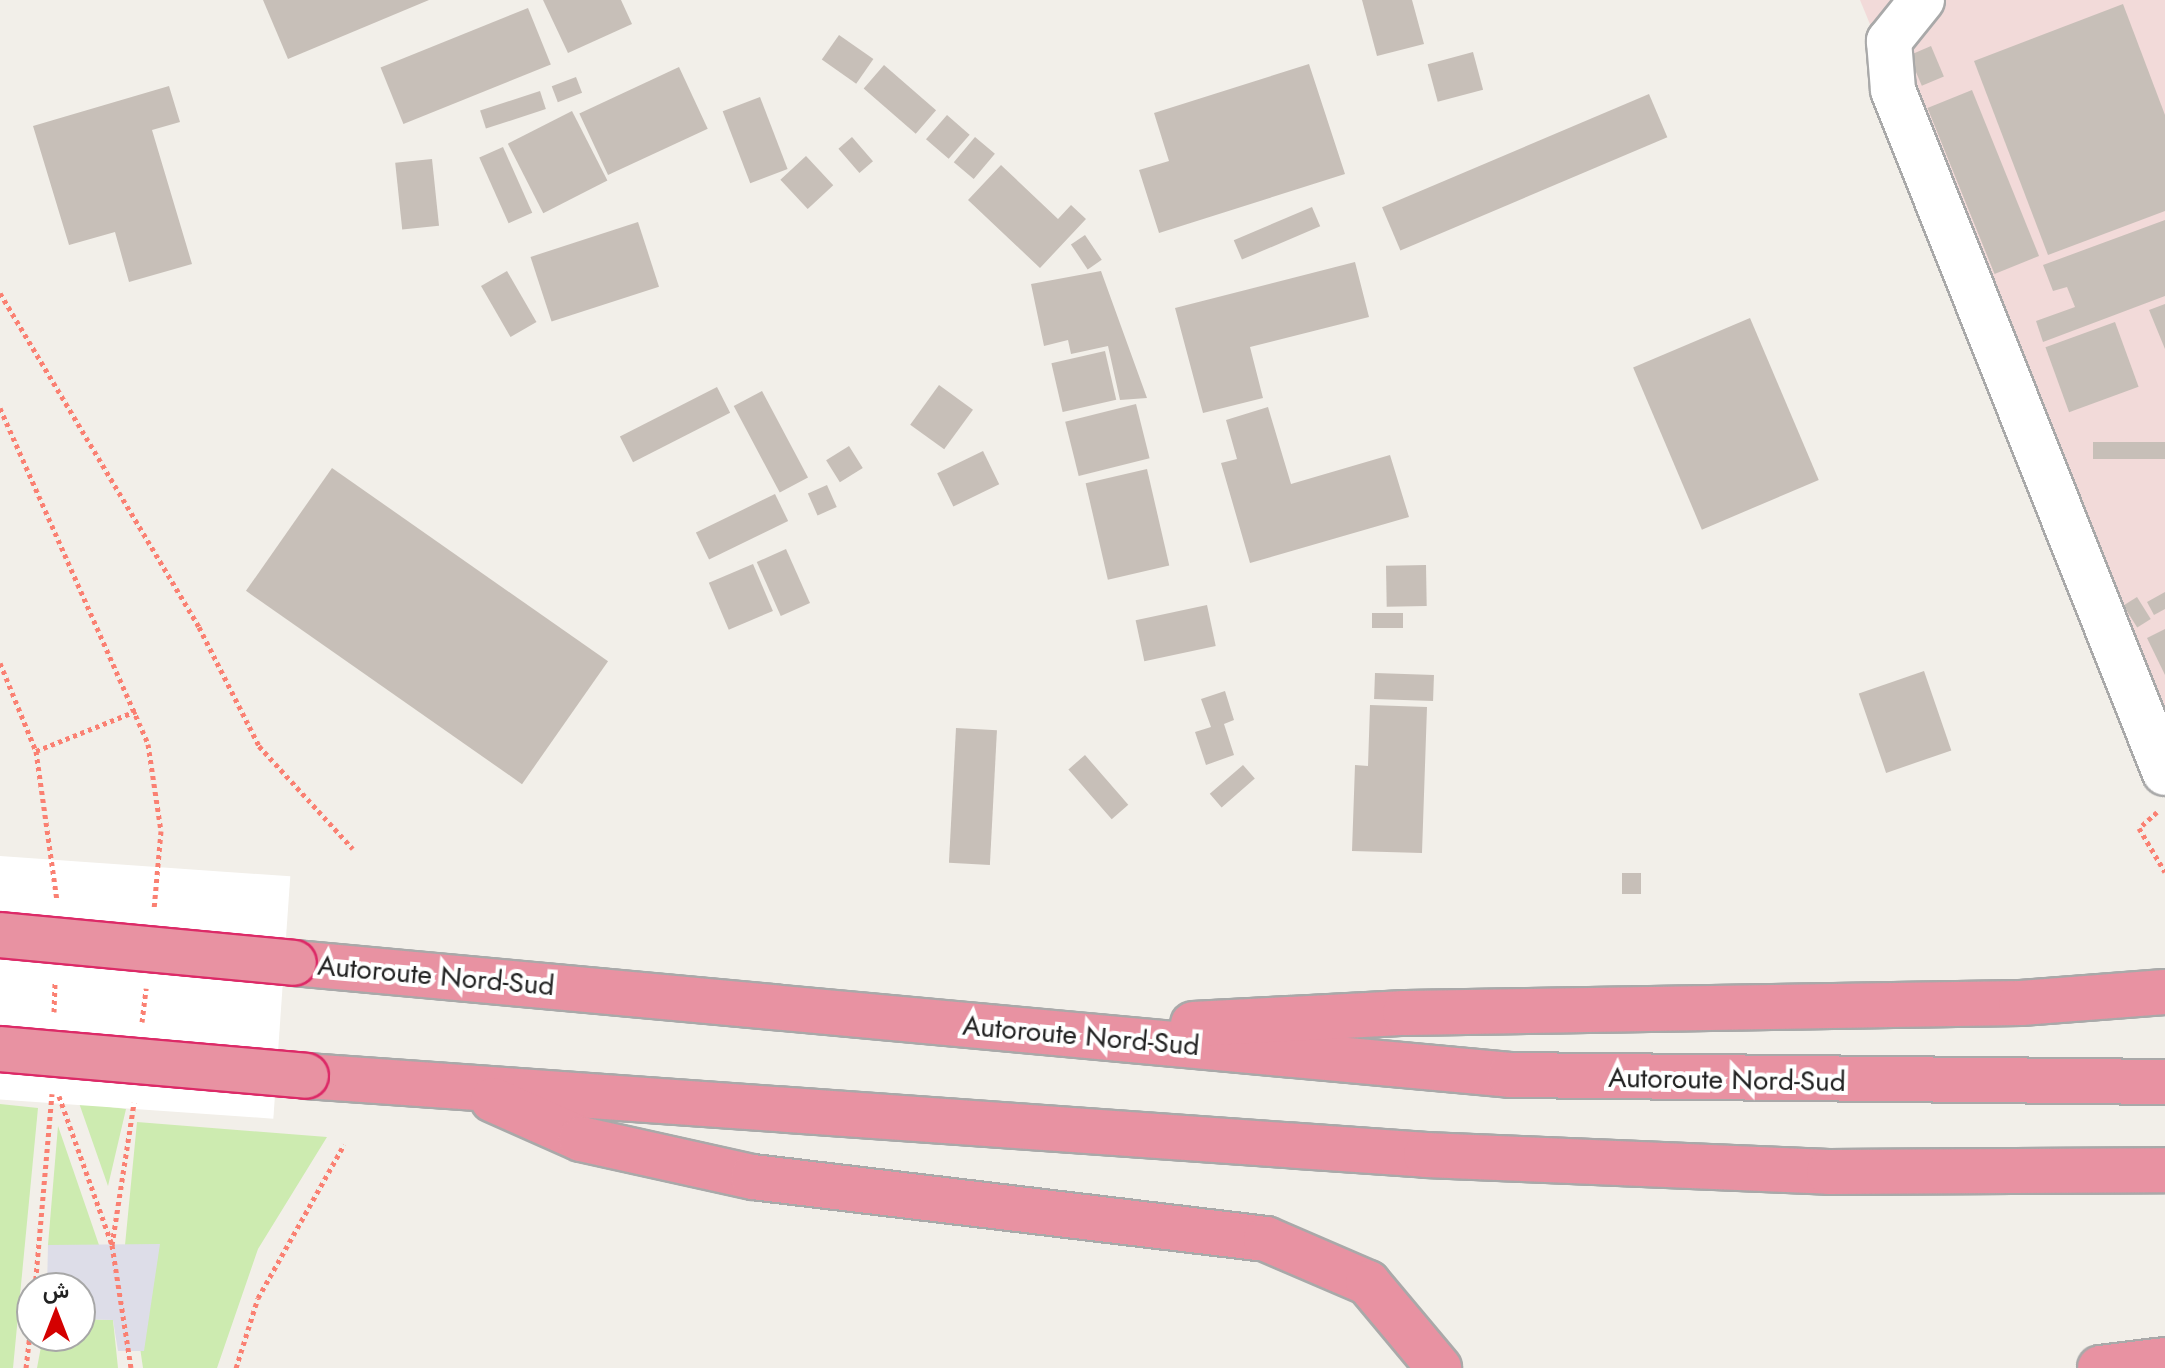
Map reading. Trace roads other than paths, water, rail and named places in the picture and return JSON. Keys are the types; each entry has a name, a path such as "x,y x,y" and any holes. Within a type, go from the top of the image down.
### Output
{"highway":[{"name":"Autoroute Nord-Sud","path":"0,935 1510,1075 2165,1082"},
{"path":"1038,1032 1405,1013 2021,1003 2165,992"},
{"path":"0,1049 306,1076 1426,1155 1829,1172 2165,1170"},
{"path":"465,1087 581,1139 753,1177 1266,1239 1368,1283 1439,1368"},
{"path":"2100,1368 2165,1360"}],"street":[{"path":"1922,0 1889,41 1893,90 2165,773"}]}
